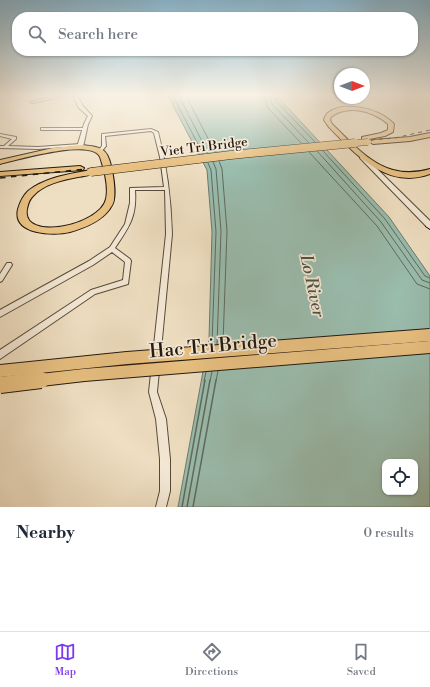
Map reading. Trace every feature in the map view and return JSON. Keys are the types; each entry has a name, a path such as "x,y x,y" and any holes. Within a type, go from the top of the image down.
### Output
{"main road":[{"path":"327,120 362,157 378,168 395,174 416,175 430,171"},
{"path":"366,140 386,134 390,131 390,124 385,120"},
{"path":"366,140 394,141 430,135"},
{"name":"Viet Tri Bridge","path":"92,170 366,140"},
{"path":"0,162 80,146 100,151 105,157 111,195 108,204 99,214 78,226 57,230 38,229 24,220 22,216 23,206 28,198 36,190 58,179 92,170"},
{"path":"0,174 92,170"},
{"name":"Hac Tri Bridge","path":"0,371 127,358 430,335"},
{"name":"Hac Tri Bridge","path":"0,385 84,375 430,347"}],"street":[{"path":"2,147 38,148 80,146 89,120"},
{"path":"42,129 85,129"},
{"path":"100,151 104,146 103,135 154,131 162,153 169,234 153,392 161,419 166,459 165,491 161,507"},
{"path":"0,136 15,138 2,147"},
{"path":"362,157 430,225"},
{"path":"390,186 390,176 395,174"},
{"path":"0,314 91,263 112,249 128,224 133,203 132,189 166,188"},
{"path":"0,354 93,292 126,282 128,260 112,249"},
{"path":"0,279 9,265"}],"water":[{"name":"Lo River","path":"180,120 299,120 389,217 430,276 430,507 178,507 209,339 212,232 207,170"}],"railway":[{"path":"335,143 395,138 430,130"},
{"path":"0,178 335,143"},
{"path":"323,144 335,143"}]}
